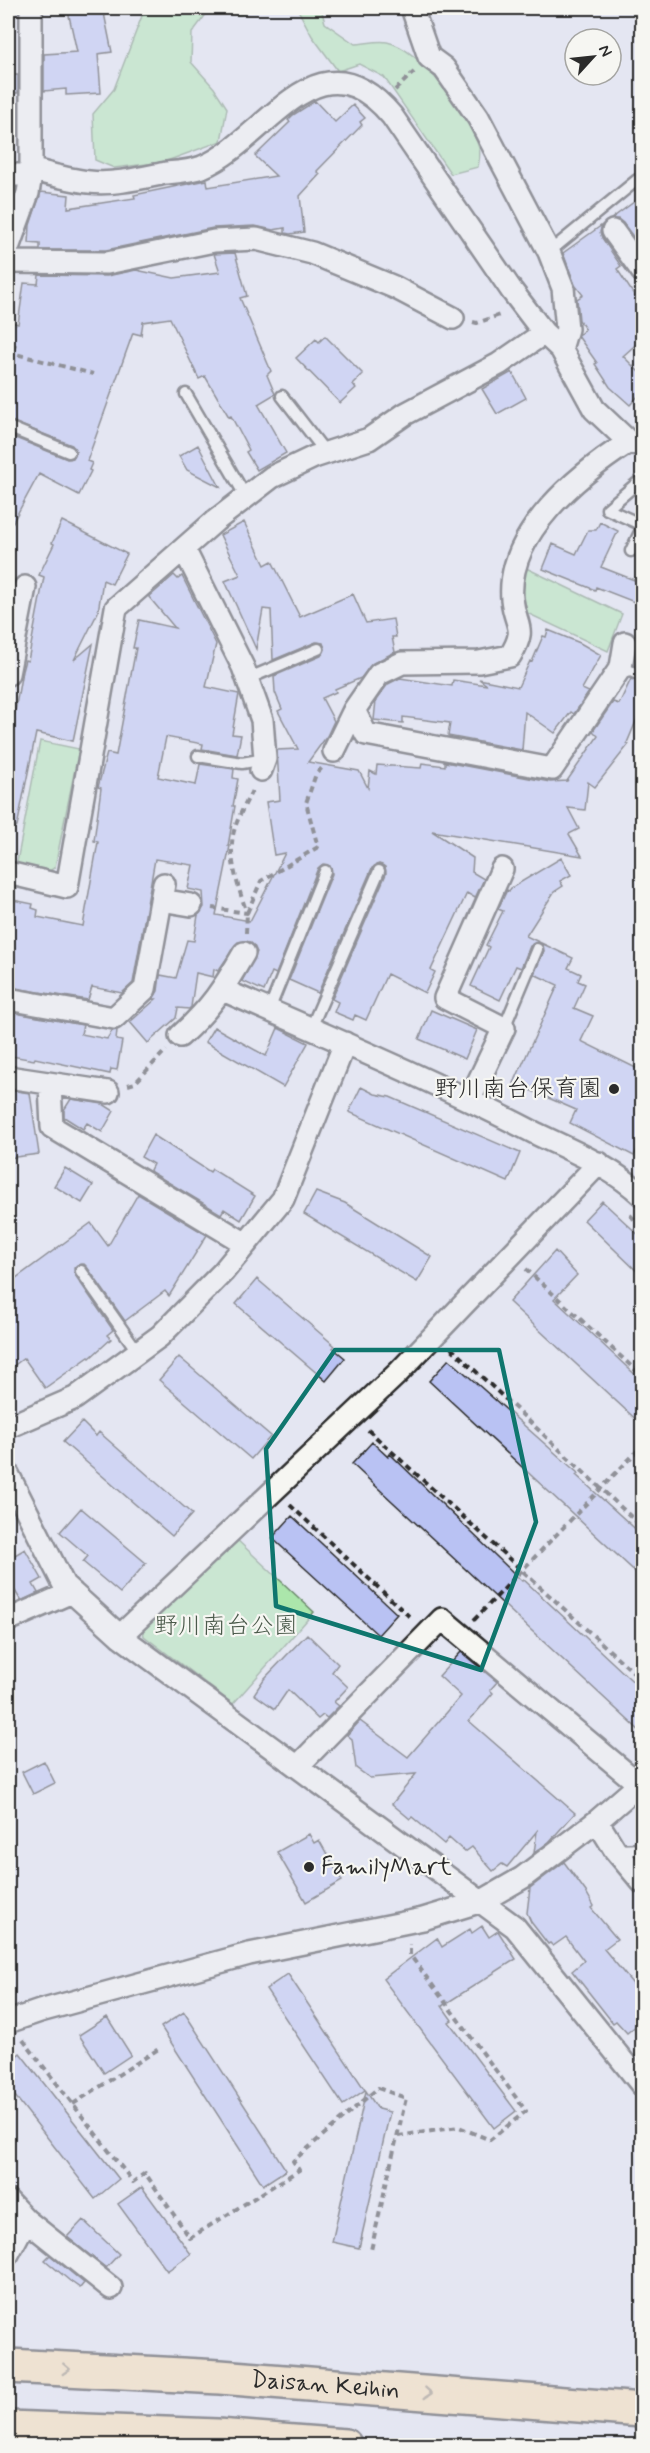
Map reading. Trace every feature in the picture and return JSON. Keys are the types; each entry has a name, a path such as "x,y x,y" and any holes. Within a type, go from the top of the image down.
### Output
{"highway":[{"name":"Daisan Keihin","path":"8,2366 220,2377 642,2410"},
{"path":"8,2428 217,2436 345,2445"}],"street":[{"path":"8,248 28,193 31,8"},
{"path":"412,8 429,57 444,68 478,117 549,252 563,288 567,329 561,350"},
{"path":"8,175 30,172 90,182 123,181 201,168 233,148 306,89 330,82 354,86 376,97 392,116 512,291 544,333 561,350 594,409 635,444 598,462 541,517 515,562 512,599 520,624 520,640 510,656 479,662 402,663 379,674 354,711 334,751"},
{"path":"613,231 642,271"},
{"path":"8,262 107,263 214,241 256,239 312,253 394,287 453,318"},
{"path":"8,873 67,887 116,608 215,521 272,477 326,453 369,439 405,414 499,364 544,333"},
{"path":"184,549 247,679 262,720 263,765"},
{"path":"8,674 25,587"},
{"path":"354,711 366,734 552,769 621,667 625,644"},
{"path":"470,1099 504,1028 445,999 502,869"},
{"path":"8,999 114,1018 145,989 162,892 191,905"},
{"path":"180,1036 205,1013 224,990 244,953"},
{"path":"224,990 470,1099 598,1163 626,1179 642,1195"},
{"path":"8,1427 75,1398 160,1336 223,1272 283,1199 345,1043"},
{"path":"8,1077 108,1092"},
{"path":"50,1085 52,1127 246,1244"},
{"path":"120,1636 352,1416 598,1163"},
{"path":"9,1479 64,1585 120,1636 515,1927 642,2085"},
{"path":"8,1620 72,1592"},
{"path":"8,2022 249,1953 410,1922 482,1901 522,1878 641,1784 442,1619 298,1766"},
{"path":"597,1821 615,1850 642,1882"},
{"path":"8,2201 26,2220 111,2288"},
{"path":"8,2254 26,2220"}],"lane":[{"path":"549,252 637,180"},
{"path":"186,394 246,497"},
{"path":"282,396 326,453"},
{"path":"8,427 69,452"},
{"path":"631,551 642,527 607,509 642,479"},
{"path":"247,679 318,649"},
{"path":"621,667 642,676"},
{"path":"198,756 263,765"},
{"path":"270,1010 326,871"},
{"path":"311,1028 379,871"},
{"path":"504,1028 537,949"},
{"path":"81,1271 138,1352"},
{"path":"615,1850 642,1849"}],"path":[{"path":"389,87 394,91 429,57"},
{"path":"453,318 477,323 500,315 512,291"},
{"path":"8,352 93,374"},
{"path":"244,953 247,913 261,881 318,847 306,803 316,774 334,751"},
{"path":"247,913 236,882 233,840 234,831 263,765"},
{"path":"191,905 247,913"},
{"path":"108,1092 135,1083 180,1036"},
{"path":"510,1254 642,1376"},
{"path":"435,1333 642,1527"},
{"path":"352,1416 642,1680"},
{"path":"460,1634 642,1446"},
{"path":"274,1490 428,1634"},
{"path":"398,2136 459,2127 490,2140 526,2111 411,1955 410,1922"},
{"path":"8,2022 133,2182 146,2173 190,2238 299,2170 293,2161 378,2088 406,2098 371,2250"},
{"path":"73,2104 160,2048"}],"highlighted area":[{"path":"335,1350 499,1350 536,1522 481,1670 276,1606 266,1449"}],"green space":[{"path":"145,8 257,8 240,15 207,13 192,33 191,62 214,88 227,108 221,141 164,162 114,168 95,160 93,114 114,89"},
{"path":"297,8 321,8 325,23 355,44 387,42 400,47 429,70 466,119 479,148 478,167 451,174 384,77 359,64 338,71 312,36"},
{"path":"522,566 622,614 608,651 527,613 522,590"},
{"path":"40,741 79,749 55,867 45,874 16,867"},
{"name":"野川南台公園","path":"235,1538 314,1612 233,1704 144,1636 142,1626"}],"building":[{"path":"103,8 112,52 98,54 101,93 66,95 66,89 44,91 44,54 77,52 68,11"},
{"path":"8,75 18,75 18,93 8,93"},
{"path":"315,101 335,122 353,105 365,118 360,122 362,125 317,171 320,174 300,196 304,232 290,234 285,233 285,228 273,230 255,226 213,228 106,250 40,250 40,244 29,243 30,225 41,192 69,195 68,208 135,198 134,195 207,180 208,187 276,176 255,156 290,122 288,120 293,115"},
{"path":"8,190 15,190 8,212"},
{"path":"642,196 642,237 637,242 623,223 618,219 611,219"},
{"path":"602,225 600,232 602,238 621,266 617,269 642,307 642,339 623,356 642,375 642,392 630,405 610,387 578,336 585,329 579,320 577,299 583,295 575,285 563,253"},
{"path":"235,253 247,296 240,298 271,371 267,375 275,394 258,404 286,453 257,470 246,452 249,450 231,416 229,417 205,376 199,379 170,318 143,322 141,335 133,333 87,461 92,463 89,470 91,471 79,495 39,474 8,531 8,435 67,459 73,458 76,452 72,445 8,420 8,366 16,345 8,343 8,321 18,324 24,283 38,284 39,275 107,276 136,270 174,278 220,272 214,254"},
{"path":"325,336 363,374 353,384 356,388 340,403 296,358 316,339 319,342"},
{"path":"512,372 526,398 497,414 482,389"},
{"path":"198,445 220,487 187,470 179,456"},
{"path":"62,521 127,554 112,584 103,580 98,612 74,660 93,644 73,741 36,733 17,827 8,826 8,751 22,671 25,660 28,661 44,577 39,575"},
{"path":"244,522 265,565 272,561 300,617 353,594 366,623 393,619 396,637 392,637 395,652 373,663 361,678 335,689 336,692 322,698 334,721 327,736 308,762 359,771 368,788 370,771 376,774 377,765 421,768 422,763 445,766 445,762 550,782 567,781 598,736 593,731 613,702 619,704 631,679 642,683 642,707 627,743 629,744 595,787 588,782 585,810 568,808 579,829 569,834 582,856 432,831 473,858 472,872 484,879 475,898 467,893 431,970 435,972 425,993 387,974 366,1020 355,1015 353,1020 334,1012 338,1002 332,999 386,874 385,867 379,864 372,868 318,993 289,980 332,874 330,866 323,864 318,868 276,974 272,972 264,991 242,981 257,952 250,942 238,942 218,971 214,969 213,977 196,973 191,1007 189,1009 178,1008 176,1018 148,1043 130,1022 156,999 153,999 158,991 160,975 176,978 187,940 194,941 198,915 204,907 203,892 188,889 193,865 155,859 133,983 122,993 92,987 88,1000 8,987 8,899 33,904 32,908 38,910 37,917 83,926 98,842 94,841 101,788 98,787 107,753 116,755 139,620 175,628 149,597 174,575 178,579 182,576 216,644 206,687 239,694 232,734 241,735 237,755 202,749 203,744 166,737 158,777 196,785 200,764 234,769 233,778 238,779 233,806 235,806 228,846 230,846 216,915 250,921 285,853 274,855 266,802 280,800 277,750 298,749 278,711 282,709 275,692 274,676 321,656 325,649 323,643 316,642 273,660 271,610 263,609 256,649 225,581 240,575 220,535"},
{"path":"600,522 618,531 601,567 642,583 642,605 596,587 595,590 543,569 553,544 576,554 588,530 596,530"},
{"path":"548,630 580,643 601,655 582,689 589,692 574,714 571,712 555,733 525,712 522,750 448,736 450,723 403,717 403,723 374,720 376,700 388,684 400,678 452,686 453,680 487,685 479,679 518,687"},
{"path":"561,858 571,875 560,881 563,886 554,892 526,936 539,942 530,946 521,968 516,966 500,1000 471,986 489,947 486,945 503,911 498,909 507,890 509,891"},
{"path":"541,943 573,958 568,968 581,974 578,981 585,984 574,1008 593,1016 581,1041 642,1071 642,1139 634,1156 570,1123 576,1110 514,1083 558,985 534,974 544,951"},
{"path":"431,1010 477,1030 465,1059 419,1039"},
{"path":"15,1013 83,1025 81,1034 107,1039 112,1031 117,1030 116,1040 122,1041 117,1070 111,1069 110,1074 35,1058 34,1060 11,1056 12,1050 8,1049"},
{"path":"214,1027 266,1056 278,1028 308,1043 283,1087 205,1042"},
{"path":"361,1087 375,1094 390,1097 520,1153 508,1182 349,1112"},
{"path":"8,1092 30,1093 39,1154 8,1158"},
{"path":"71,1099 103,1104 114,1111 102,1132 87,1123 83,1129 64,1117 64,1110"},
{"path":"153,1135 210,1172 212,1169 255,1196 241,1220 224,1209 221,1214 151,1172 153,1164 141,1157"},
{"path":"65,1168 93,1185 82,1203 54,1186"},
{"path":"316,1192 345,1203 432,1257 417,1282 304,1214"},
{"path":"138,1194 207,1235 169,1296 165,1291 125,1321 87,1267 84,1264 77,1265 74,1268 75,1275 113,1330 107,1335 111,1339 90,1358 45,1388 24,1358 8,1370 8,1284 91,1223 108,1246"},
{"path":"602,1201 642,1238 642,1276 584,1220"},
{"path":"555,1251 577,1275 554,1299 642,1381 642,1425 509,1302"},
{"path":"257,1279 335,1346 333,1348 345,1358 326,1381 236,1304"},
{"path":"179,1357 271,1436 251,1459 159,1380"},
{"path":"449,1359 578,1473 576,1475 642,1535 642,1578 429,1381"},
{"path":"82,1422 96,1436 99,1432 192,1514 172,1536 63,1442"},
{"path":"372,1442 388,1457 390,1454 522,1581 523,1579 642,1690 642,1733 352,1464"},
{"path":"81,1508 146,1563 120,1593 83,1562 88,1556 60,1532"},
{"path":"292,1516 397,1614 378,1635 272,1538"},
{"path":"25,1549 42,1579 33,1584 38,1593 21,1601 8,1579 8,1559"},
{"path":"307,1634 338,1664 332,1672 348,1687 334,1702 339,1706 327,1718 323,1715 318,1719 288,1690 275,1709 254,1694 264,1679"},
{"path":"461,1652 497,1682 490,1690 493,1693 469,1721 575,1813 549,1842 534,1853 537,1831 507,1867 502,1864 493,1871 472,1847 465,1852 449,1838 444,1844 412,1817 410,1819 392,1804 416,1774 370,1778 356,1768 352,1739 347,1735 360,1721 408,1757 461,1696 439,1676"},
{"path":"44,1761 55,1783 33,1794 22,1772"},
{"name":"FamilyMart","path":"309,1834 314,1843 319,1840 342,1881 306,1902 277,1852"},
{"path":"564,1862 586,1892 594,1906 591,1908 617,1939 604,1949 642,1995 642,2021 627,2033 616,2021 613,2023 572,1971 584,1961 566,1937 553,1946 548,1944 527,1913 530,1888"},
{"path":"482,1926 489,1937 498,1931 516,1959 442,2006 452,2020 449,2022 516,2111 494,2128 383,1979 437,1938 442,1947 470,1929 472,1933"},
{"path":"288,1974 365,2090 343,2105 266,1989"},
{"path":"184,2012 286,2170 263,2185 161,2027"},
{"path":"107,2017 131,2055 104,2073 79,2035"},
{"path":"20,2053 119,2179 95,2199 8,2087 8,2063"},
{"path":"366,2091 378,2109 390,2112 359,2248 332,2242"},
{"path":"142,2187 191,2254 167,2271 118,2204"},
{"path":"83,2220 119,2254 106,2268 67,2237"},
{"path":"50,2255 84,2283 80,2288 45,2260"}],"place":[{"name":"野川南台保育園","path":"614,1089"},
{"name":"FamilyMart","path":"309,1867"}]}
